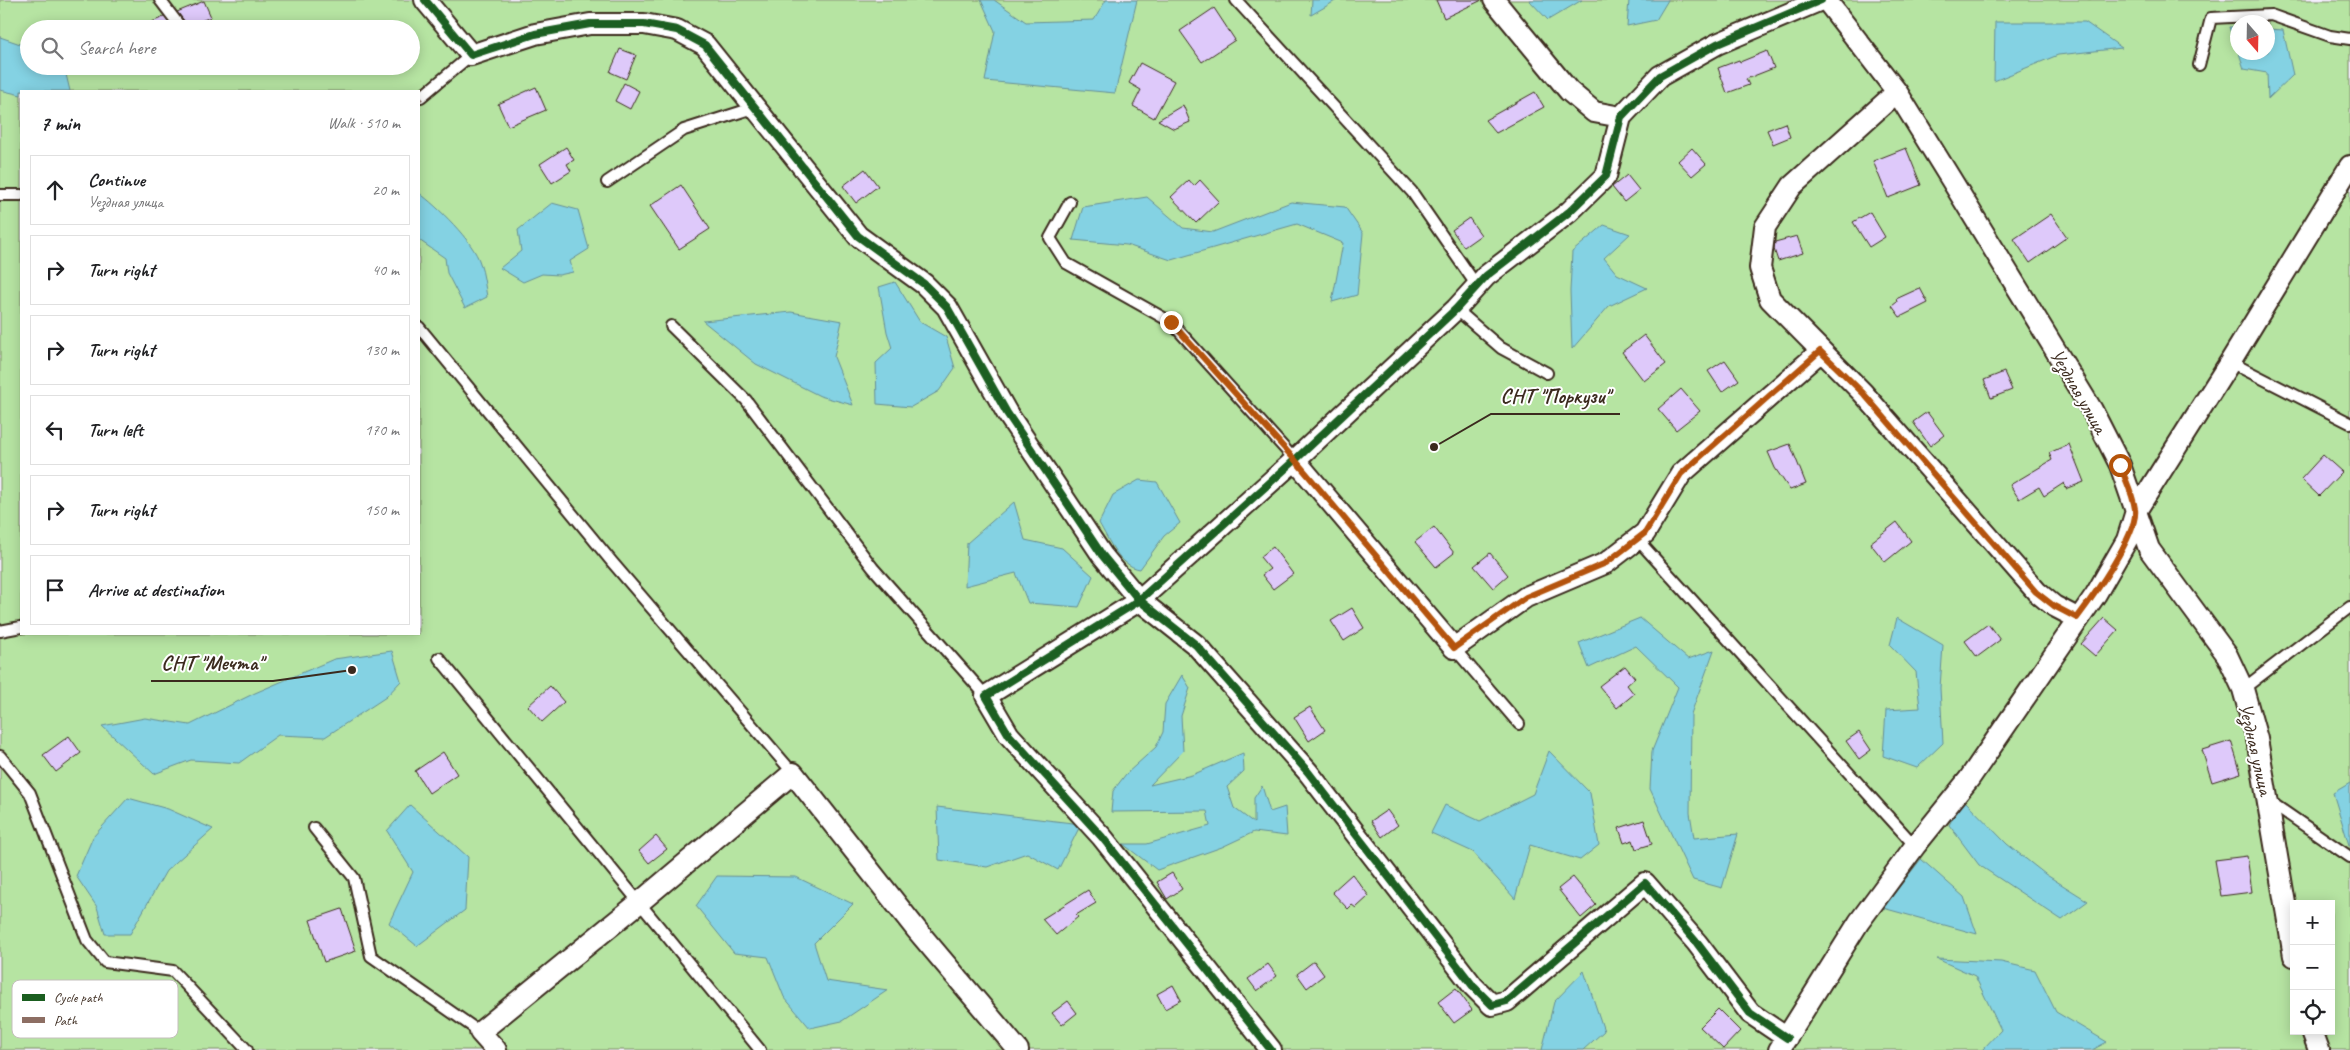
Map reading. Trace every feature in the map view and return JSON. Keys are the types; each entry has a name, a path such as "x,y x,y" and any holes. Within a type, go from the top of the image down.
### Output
{"street":[{"path":"425,0 471,55 535,34 590,24 644,24 676,30 705,45 753,108 858,236 924,284 946,307 1006,413 1102,555 1139,600 1196,644 1308,772 1473,986 1492,1005 1506,1000 1646,883 1697,943 1750,1013 1783,1044 1859,922 1915,846 1969,779 2077,618 2096,594 2127,540 2136,511 2350,166"},
{"path":"1494,0 1569,91 1594,112 1621,118"},
{"path":"1271,1050 1102,837 1009,735 986,696 1139,600 1295,460 1456,309 1486,276 1569,212 1606,176 1621,118 1660,76 1717,44 1821,0"},
{"name":"Уездная улица","path":"1826,0 1897,92 2092,410 2120,465 2149,549 2227,655 2242,689 2257,740 2292,945"},
{"path":"1897,92 1792,186 1764,227 1760,268 1770,298 1863,393 2036,592 2054,606 2077,618"},
{"path":"1295,460 1454,648 1526,597 1606,563 1645,533 1681,474 1820,351"},
{"path":"496,1050 480,1032 640,902 792,773 916,929 1018,1050"},
{"path":"2313,1035 2319,1050"}],"lane":[{"path":"160,0 175,20"},
{"path":"1236,0 1412,192 1477,286"},
{"path":"2199,65 2211,18 2271,15 2330,36 2350,40"},
{"path":"422,97 471,55"},
{"path":"606,182 684,130 753,108"},
{"path":"0,196 20,195"},
{"path":"1070,202 1050,238 1066,263 1171,322 1295,460"},
{"path":"1456,309 1501,348 1547,373"},
{"path":"671,326 746,400 873,568 986,696"},
{"path":"420,328 612,562 792,773"},
{"path":"2230,362 2350,423"},
{"path":"1637,539 1915,846"},
{"path":"2242,689 2350,607"},
{"path":"0,631 20,627"},
{"path":"1454,648 1519,724"},
{"path":"439,658 760,1050"},
{"path":"0,756 30,793 87,940 105,962 173,971 247,1050"},
{"path":"2268,800 2350,857"},
{"path":"314,828 354,878 371,956 480,1032"}],"green space":[{"path":"0,0 2350,0 2350,1050 0,1050"}],"water":[{"path":"981,0 994,0 1026,22 1094,20 1106,0 1137,0 1115,93 985,81 995,31"},
{"path":"1312,0 1337,0 1311,15"},
{"path":"1529,0 1582,0 1548,20"},
{"path":"1629,0 1668,0 1656,20 1627,26"},
{"path":"1995,22 2085,22 2122,48 2058,55 1994,81"},
{"path":"2275,29 2283,30 2293,75 2268,99 2267,73 2244,69 2241,60 2275,60"},
{"path":"0,37 20,44 20,75 66,75 70,90 20,90 20,95 0,90"},
{"path":"420,194 435,206 463,235 476,254 481,267 487,297 465,308 447,273 445,258 420,241"},
{"path":"1147,197 1183,228 1213,232 1291,202 1345,207 1363,233 1357,295 1332,302 1343,243 1297,224 1171,260 1127,245 1073,240 1083,207"},
{"path":"552,203 578,210 589,249 570,261 573,272 559,275 542,274 523,282 500,268 521,251 518,230"},
{"path":"1604,225 1630,234 1604,258 1617,274 1647,288 1609,306 1572,349 1570,291 1572,252"},
{"path":"895,282 920,322 946,337 955,368 939,391 911,407 877,404 876,363 892,348 887,332 879,287"},
{"path":"791,312 842,321 834,357 853,405 820,396 756,364 703,321"},
{"path":"1139,480 1157,482 1180,523 1164,536 1140,569 1133,567 1120,558 1099,523 1113,495"},
{"path":"1014,502 1025,540 1062,548 1093,576 1079,607 1028,603 1016,573 965,586 967,543"},
{"path":"1640,618 1688,659 1714,650 1691,714 1690,813 1694,838 1738,834 1722,888 1693,880 1650,789 1652,751 1678,687 1636,646 1589,668 1579,643"},
{"path":"1897,618 1943,645 1940,688 1943,743 1917,768 1883,756 1886,710 1920,708 1916,672 1890,645"},
{"path":"392,651 401,681 386,697 325,737 278,735 239,763 191,760 154,774 102,726 145,718 190,725 255,693 334,659"},
{"path":"1182,675 1190,688 1181,716 1183,751 1150,785 1192,775 1243,753 1244,771 1227,787 1234,808 1254,823 1254,798 1262,786 1270,812 1285,807 1287,836 1254,832 1222,847 1157,870 1123,844 1147,844 1210,826 1207,811 1111,812 1113,791 1126,774 1156,747 1163,732 1165,704"},
{"path":"1549,751 1590,793 1599,845 1580,860 1530,845 1515,899 1473,852 1431,833 1445,805 1480,821 1533,794"},
{"path":"2350,783 2350,844 2349,845 2333,793"},
{"path":"128,798 168,809 213,829 166,871 130,934 105,934 97,907 76,876 93,837"},
{"path":"1963,799 2007,844 2045,874 2088,901 2062,920 1979,865 1949,825"},
{"path":"410,805 468,857 465,910 417,946 389,923 413,872 387,831"},
{"path":"937,807 1081,824 1058,870 1027,853 987,867 939,860"},
{"path":"1921,859 1964,897 1977,934 1883,908"},
{"path":"717,876 796,877 853,904 814,943 826,981 888,990 842,1021 810,1028 784,997 768,957 734,953 696,906"},
{"path":"1937,959 2001,962 2035,970 2056,1012 2107,1042 2092,1050 1982,1050 2001,1030 1975,976"},
{"path":"1584,971 1604,1031 1583,1050 1542,1050 1554,1002"}],"building":[{"path":"1436,0 1482,0 1444,18"},
{"path":"204,1 211,17 203,20 183,20 177,12"},
{"path":"1214,8 1235,40 1202,62 1180,31"},
{"path":"620,49 636,55 626,79 610,72"},
{"path":"1767,51 1774,68 1746,79 1749,85 1727,93 1718,68 1739,60 1740,62"},
{"path":"1140,63 1174,81 1154,118 1133,106 1141,90 1129,83"},
{"path":"624,83 639,91 630,109 615,101"},
{"path":"536,87 546,110 508,126 498,104"},
{"path":"1535,92 1544,107 1496,133 1485,120"},
{"path":"1183,105 1190,122 1174,129 1158,120"},
{"path":"1785,123 1790,137 1773,144 1767,130"},
{"path":"566,147 574,160 567,164 571,171 552,183 540,164"},
{"path":"1692,148 1706,164 1692,176 1678,161"},
{"path":"1906,148 1921,185 1888,198 1873,161"},
{"path":"865,169 878,186 856,203 843,186"},
{"path":"1627,175 1639,190 1624,202 1612,187"},
{"path":"1189,180 1194,186 1200,180 1219,201 1196,223 1171,197"},
{"path":"681,185 710,229 679,249 650,206"},
{"path":"1870,212 1885,237 1869,247 1853,222"},
{"path":"2051,214 2067,237 2030,263 2014,239"},
{"path":"1469,218 1481,235 1464,247 1452,230"},
{"path":"1797,236 1803,253 1778,261 1774,249 1775,242"},
{"path":"1920,288 1928,303 1900,317 1892,306 1897,302 1896,299"},
{"path":"1644,335 1666,364 1644,381 1622,352"},
{"path":"1725,360 1739,380 1722,392 1708,371"},
{"path":"2004,372 2012,390 1991,398 1984,380"},
{"path":"1681,389 1700,411 1676,430 1658,409"},
{"path":"1927,412 1944,435 1930,446 1913,422"},
{"path":"1790,444 1806,484 1790,490 1775,468 1768,452"},
{"path":"2069,444 2084,482 2066,489 2064,483 2044,496 2039,487 2019,499 2010,485 2052,460 2049,453"},
{"path":"2323,455 2342,472 2319,496 2301,479"},
{"path":"1897,522 1911,541 1885,562 1870,543"},
{"path":"1434,527 1454,553 1436,567 1415,542"},
{"path":"1273,547 1293,574 1273,589 1262,575 1270,569 1260,557"},
{"path":"1490,553 1508,575 1493,588 1474,566"},
{"path":"1352,608 1364,628 1344,641 1331,621"},
{"path":"2104,618 2118,630 2095,656 2081,644"},
{"path":"1988,624 2000,640 1977,657 1965,641"},
{"path":"1625,666 1635,678 1627,685 1634,694 1617,708 1599,686"},
{"path":"550,686 564,702 542,722 528,706"},
{"path":"1310,707 1325,730 1309,741 1294,717"},
{"path":"1859,732 1871,750 1859,759 1846,741"},
{"path":"69,736 81,753 56,772 43,755"},
{"path":"2231,741 2241,773 2212,782 2202,750"},
{"path":"443,752 457,774 429,793 415,771"},
{"path":"1387,810 1398,825 1382,837 1371,821"},
{"path":"1644,820 1652,844 1636,849 1633,840 1624,843 1619,828"},
{"path":"656,836 667,849 649,863 639,851"},
{"path":"2247,856 2252,892 2221,896 2215,860"},
{"path":"1172,873 1182,889 1167,899 1157,882"},
{"path":"1352,874 1369,896 1356,908 1352,905 1348,909 1332,892"},
{"path":"1573,877 1596,905 1581,918 1558,889"},
{"path":"1088,890 1096,903 1076,915 1078,917 1056,935 1042,919"},
{"path":"342,909 356,951 324,962 310,920"},
{"path":"1314,961 1324,975 1307,988 1297,974"},
{"path":"1268,964 1277,976 1257,991 1248,979"},
{"path":"1173,985 1181,1000 1165,1009 1157,994"},
{"path":"1456,988 1472,1010 1454,1023 1438,1002"},
{"path":"1068,1001 1077,1013 1062,1025 1052,1013"},
{"path":"1718,1009 1740,1031 1723,1049 1700,1027"}],"cycle path":[{"path":"425,0 471,55 535,34 590,24 644,24 677,30 705,45 858,236 924,284 947,307 1007,413 1102,555 1139,600 1196,645 1308,772 1473,986 1492,1005 1507,1001 1645,883 1697,943 1750,1013 1787,1038"},
{"path":"1271,1050 1102,837 1009,735 986,696 1137,602 1295,460 1456,309 1486,276 1569,212 1606,176 1621,117 1660,76 1717,44 1821,0"}],"place":[{"name":"СНТ \"Поркузи\"","path":"1434,447"},
{"name":"СНТ \"Мечта\"","path":"352,670"}],"route":[{"path":"1171,322 1295,460 1454,648 1526,597 1606,563 1645,533 1681,474 1820,351 1863,393 2036,592 2054,606 2077,618 2096,594 2127,540 2136,511 2120,465"}]}
